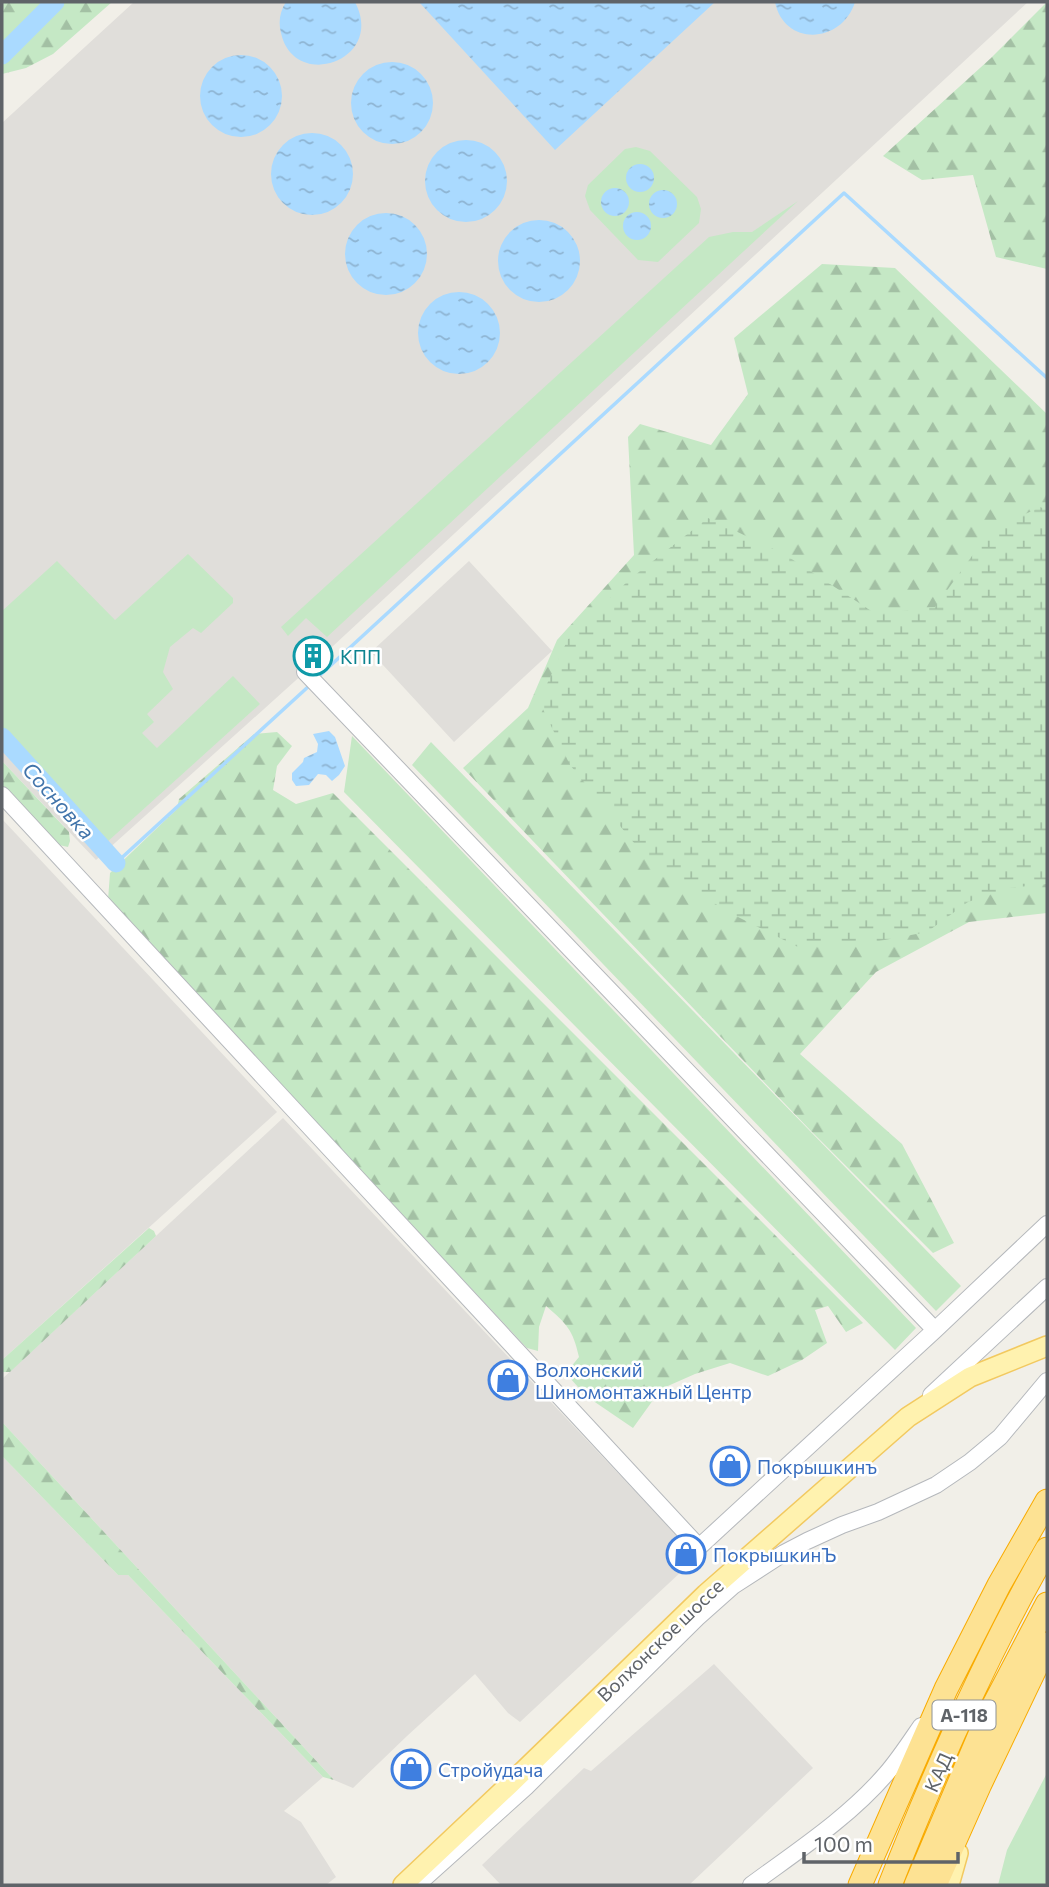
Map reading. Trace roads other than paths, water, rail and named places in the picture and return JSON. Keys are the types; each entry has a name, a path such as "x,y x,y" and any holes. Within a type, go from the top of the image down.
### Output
{"highway":[{"path":"860,1885 946,1689 1047,1501"},
{"name":"КАД","path":"890,1885 972,1696 1020,1596 1047,1549"},
{"name":"КАД","path":"916,1885 987,1718 1047,1604"},
{"path":"935,1885 1047,1644"}],"main road":[{"path":"908,1417 970,1377 1047,1346"},
{"name":"Волхонское шоссе","path":"403,1885 706,1594 908,1417"},
{"path":"949,1885 980,1784"}],"street":[{"path":"305,672 936,1330"},
{"path":"2,795 699,1547 936,1330 1047,1224"},
{"name":"Волхонское шоссе","path":"908,1417 1047,1287"},
{"name":"Волхонское шоссе","path":"417,1885 561,1753 697,1618 733,1586 784,1553 936,1485 1000,1437 1047,1381"},
{"path":"751,1885 816,1837 870,1791 900,1758 946,1689"},
{"path":"430,1885 481,1828"}],"water":[{"path":"286,2 355,2 361,23 358,40 349,53 335,62 318,65 302,61 289,51 281,33 280,17"},
{"path":"419,2 715,2 555,150"},
{"path":"775,2 855,2 848,16 838,26 814,35 789,27 780,17"},
{"path":"241,55 257,58 270,67 279,80 282,96 279,112 270,125 257,134 241,137 225,134 212,125 203,112 200,96 203,80 212,67 225,58"},
{"path":"392,62 408,65 421,74 430,87 433,103 430,119 421,132 408,141 392,144 376,141 363,132 354,119 351,103 354,87 363,74 376,65"},
{"path":"312,133 328,136 341,145 350,158 353,174 350,190 341,203 328,212 312,215 296,212 283,203 274,190 271,174 274,158 283,145 296,136"},
{"path":"466,140 482,143 495,152 504,165 507,181 504,197 495,210 482,219 466,222 450,219 437,210 428,197 425,181 428,165 437,152 450,143"},
{"path":"640,164 650,168 654,178 650,188 640,192 630,188 626,178 630,168"},
{"path":"615,188 625,192 629,202 625,212 615,216 605,212 601,202 605,192"},
{"path":"663,190 673,194 677,204 673,214 663,218 653,214 649,204 653,194"},
{"path":"637,212 647,216 651,226 647,236 637,240 627,236 623,226 627,216"},
{"path":"386,213 402,216 415,225 424,238 427,254 424,270 415,283 402,292 386,295 370,292 357,283 348,270 345,254 348,238 357,225 370,216"},
{"path":"539,220 555,223 568,232 577,245 580,261 577,277 568,290 555,299 539,302 523,299 510,290 501,277 498,261 501,245 510,232 523,223"},
{"path":"459,292 475,295 488,304 497,317 500,333 497,349 488,362 475,371 459,374 443,371 430,362 421,349 418,333 421,317 430,304 443,295"},
{"path":"329,731 335,737 345,766 332,781 326,775 318,774 309,785 296,786 292,773 304,758 317,752 318,744 313,734"}],"waterway":[{"name":"Сосновка","path":"2,55 55,2"},
{"path":"318,677 844,193 1047,378"},
{"path":"116,863 309,686"},
{"name":"Сосновка","path":"2,737 116,863"}],"place":[{"name":"КПП","path":"313,656"},
{"name":"Волхонский Шиномонтажный Центр","path":"508,1380"},
{"name":"Покрышкинъ","path":"730,1466"},
{"name":"ПокрышкинЪ","path":"686,1554"},
{"name":"Стройудача","path":"411,1769"}]}
